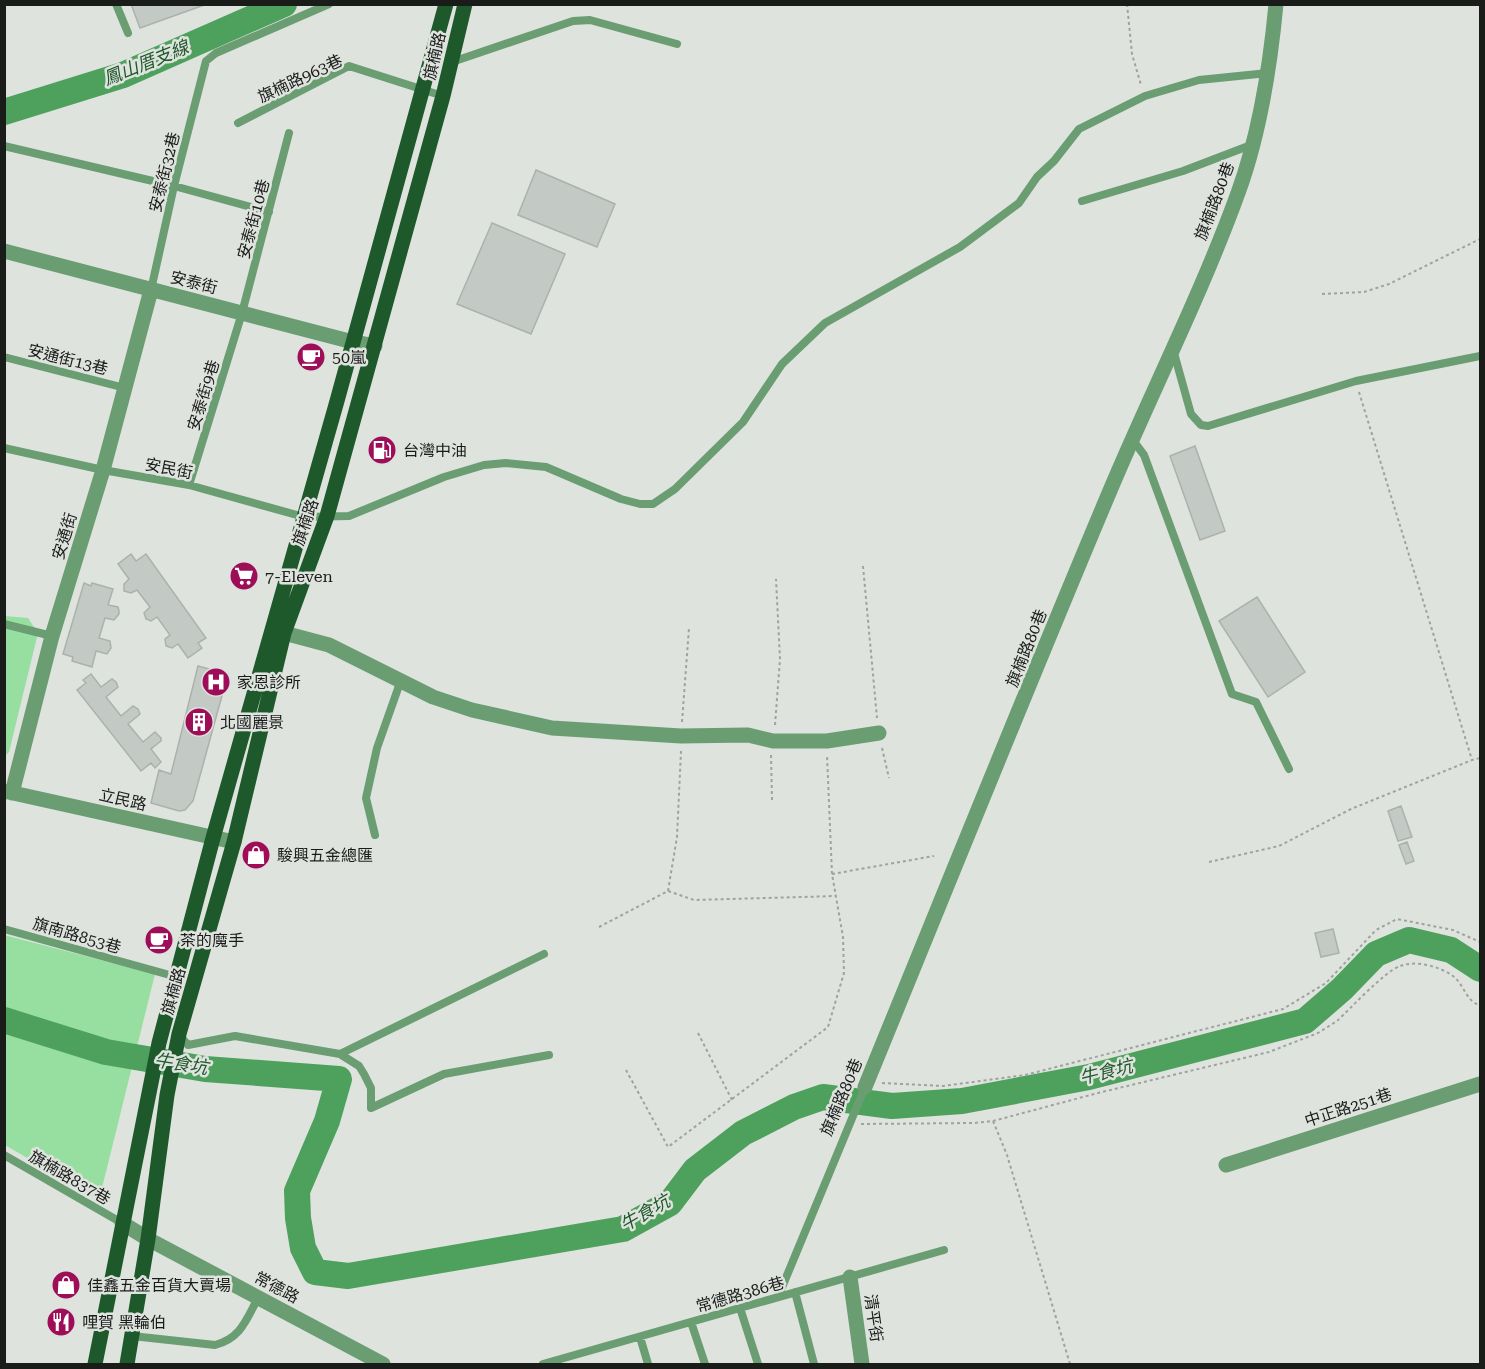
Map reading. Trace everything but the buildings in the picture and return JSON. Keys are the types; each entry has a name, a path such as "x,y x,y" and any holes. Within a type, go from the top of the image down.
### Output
{"main road":[{"name":"旗楠路","path":"122,1223 159,1042 213,838 446,4"},
{"name":"旗楠路","path":"148,1239 167,1095 179,1034 234,842 284,633 327,516 443,96 465,4"},
{"path":"95,1365 122,1223"},
{"path":"127,1365 148,1239"}],"street":[{"name":"旗楠路80巷","path":"866,1084 1132,439 1173,351 1238,192 1253,145 1268,74 1276,4"},
{"name":"安泰街","path":"4,251 375,346"},
{"name":"安通街","path":"8,792 52,636 103,470 151,290"},
{"path":"284,633 329,645 433,697 472,710 552,728 681,736 748,735 773,741 826,741 879,733"},
{"name":"立民路","path":"8,792 234,842"},
{"name":"中正路251巷","path":"1226,1165 1480,1084"},
{"name":"常德路","path":"122,1223 383,1365"},
{"name":"清平街","path":"850,1277 862,1365"}],"lane":[{"path":"116,4 128,33"},
{"name":"安泰街32巷","path":"151,290 174,186 206,61 216,54 329,4"},
{"path":"451,63 573,21 590,20 677,44"},
{"name":"旗楠路963巷","path":"238,123 349,66 443,96"},
{"path":"1145,96 1199,80 1268,74"},
{"name":"安民街","path":"4,448 103,470 189,485 304,517 349,516 444,477 484,465 506,463 546,467 621,499 640,504 654,504 675,489 743,422 782,364 825,322 960,247 1019,203 1037,177 1054,161 1079,129 1145,96"},
{"name":"安泰街10巷","path":"242,313 289,133"},
{"path":"1082,201 1183,171 1253,145"},
{"path":"4,146 174,186 268,213"},
{"name":"安泰街9巷","path":"189,485 242,313"},
{"path":"1173,351 1191,414 1195,420 1208,426 1356,381 1480,356"},
{"name":"安通街13巷","path":"4,357 126,388"},
{"path":"1132,439 1144,455 1232,694 1256,702 1289,769"},
{"path":"4,624 52,636"},
{"path":"375,835 366,798 377,748 401,680"},
{"name":"旗南路853巷","path":"4,929 177,977"},
{"path":"340,1054 544,954"},
{"path":"179,1034 188,1045 235,1036 340,1054 359,1066 364,1074 371,1088 371,1108 444,1074 549,1055"},
{"name":"旗楠路80巷","path":"778,1297 866,1084"},
{"name":"旗楠路837巷","path":"4,1155 122,1223"},
{"name":"常德路386巷","path":"543,1365 944,1250"},
{"path":"795,1292 814,1365"},
{"path":"132,1336 215,1344 226,1342 237,1335 258,1298"},
{"path":"740,1308 758,1365"},
{"path":"691,1322 705,1365"},
{"path":"640,1337 648,1365"}],"path":[{"path":"1127,4 1132,54 1145,96"},
{"path":"1322,294 1364,292 1389,284 1480,239"},
{"path":"1356,381 1472,760"},
{"path":"863,566 879,733 889,778"},
{"path":"772,800 771,753 780,659 776,579"},
{"path":"668,891 677,837 689,628"},
{"path":"626,1070 668,1147 828,1027 844,973 843,937 832,874 826,741"},
{"path":"1209,862 1279,846 1351,809 1480,758"},
{"path":"832,874 934,856"},
{"path":"599,927 668,891 694,900 836,896"},
{"path":"866,1084 944,1086 1025,1075 1283,1009 1326,983 1376,930 1397,919 1453,930 1480,942"},
{"path":"850,1122 974,1123 993,1121 1269,1052 1327,1028 1392,970 1409,963 1437,968 1453,975 1472,1001 1480,1005"},
{"path":"698,1033 732,1100"},
{"path":"993,1121 1007,1155 1070,1365"}],"green space":[{"path":"5,616 28,618 38,633 9,752 5,756"},
{"path":"4,935 155,974 99,1200 5,1145"}],"waterway":[{"name":"鳳山厝支線","path":"4,112 123,75 284,4"},
{"name":"牛食坑","path":"4,1020 106,1052 205,1069 339,1079 327,1121 297,1191 298,1218 303,1248 315,1272 348,1276 623,1229 670,1203 695,1170 743,1133 794,1107 823,1097 892,1106 962,1101 1089,1077 1305,1021 1342,989 1376,954 1409,940 1451,950 1480,969"}],"place":[{"name":"50嵐","path":"311,357"},
{"name":"台灣中油","path":"382,450"},
{"name":"7-Eleven","path":"244,576"},
{"name":"家恩診所","path":"216,682"},
{"name":"北國麗景","path":"199,722"},
{"name":"駿興五金總匯","path":"256,855"},
{"name":"茶的魔手","path":"159,940"},
{"name":"佳鑫五金百貨大賣場","path":"66,1285"},
{"name":"哩賀 黑輪伯","path":"61,1322"}]}
